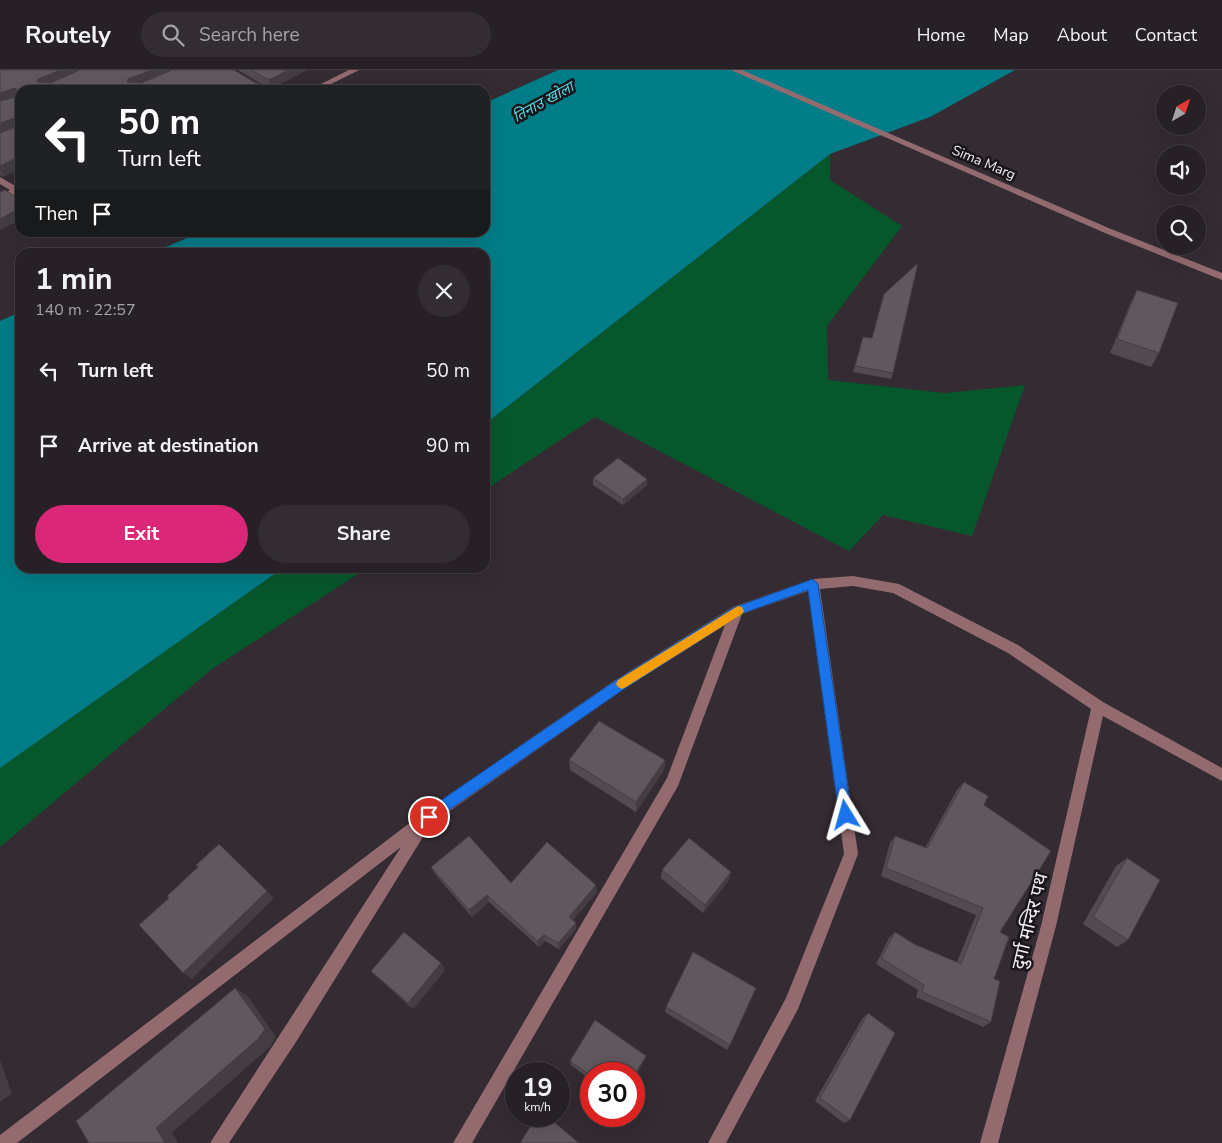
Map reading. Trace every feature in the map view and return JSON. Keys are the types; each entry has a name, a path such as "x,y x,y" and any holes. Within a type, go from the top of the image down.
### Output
{"street":[{"path":"324,85 356,70"},
{"name":"Sima Marg","path":"735,70 1068,214 1222,277"},
{"path":"0,180 15,188"},
{"path":"0,199 15,192"},
{"path":"3,1143 429,817 620,685 737,611 813,584 853,581 895,588 1013,648 1098,706 1222,775"},
{"path":"716,1143 792,1003 851,854 813,584"},
{"path":"462,1143 673,781 737,611"},
{"name":"दुर्गा मन्दिर पथ","path":"989,1143 1021,1037 1073,829 1098,706"},
{"path":"219,1143 290,1036 429,817"}],"green space":[{"path":"830,154 830,180 902,226 827,326 828,380 945,393 1025,385 972,536 883,515 849,551 595,417 490,487 490,420"},
{"path":"276,573 359,573 212,669 0,847 0,768"}],"water":[{"name":"तिनाउ खोला","path":"558,70 1015,70 930,117 830,154 490,420 490,248 163,248 190,237 490,237 490,101"},
{"path":"15,314 15,573 276,573 0,768 0,321"}],"building":[{"path":"0,70 61,70 38,79 37,82 50,83 80,70 152,70 128,79 127,82 141,83 172,70 234,70 256,83 262,83 257,85 15,85 15,88 0,93"},
{"path":"251,70 288,70 269,80"},
{"path":"15,97 15,118 0,123 0,101"},
{"path":"15,127 15,158 0,166 0,133"},
{"path":"5,190 15,197 15,211 0,219 0,192"},
{"path":"918,263 893,373 855,366 863,337 872,338 884,294"},
{"path":"1137,290 1178,303 1159,353 1117,339"},
{"path":"618,458 647,479 623,499 593,478"},
{"path":"599,721 665,760 636,802 569,760"},
{"path":"964,782 988,796 984,805 1051,851 1000,932 1009,937 994,979 1000,981 991,1022 922,992 924,985 881,958 895,932 914,944 961,964 983,908 886,868 895,836 927,848"},
{"path":"469,836 511,883 547,842 596,885 569,917 576,923 558,943 544,935 537,941 487,895 469,910 431,867"},
{"path":"689,838 731,872 705,905 662,870"},
{"path":"219,844 267,891 183,973 139,925 169,898 167,896"},
{"path":"1127,858 1160,880 1128,940 1093,917"},
{"path":"404,932 441,963 408,1003 371,971"},
{"path":"693,952 756,988 730,1045 666,1007"},
{"path":"235,988 265,1029 258,1039 156,1128 165,1143 89,1143 76,1121"},
{"path":"868,1013 895,1033 850,1120 820,1098"},
{"path":"595,1020 646,1056 642,1062 580,1062 580,1068 570,1061"},
{"path":"530,1127 560,1127 579,1143 520,1143"}],"slow traffic":[{"path":"622,684 738,611"}],"route":[{"path":"429,817 620,685 737,611 813,584 846,815"}]}
